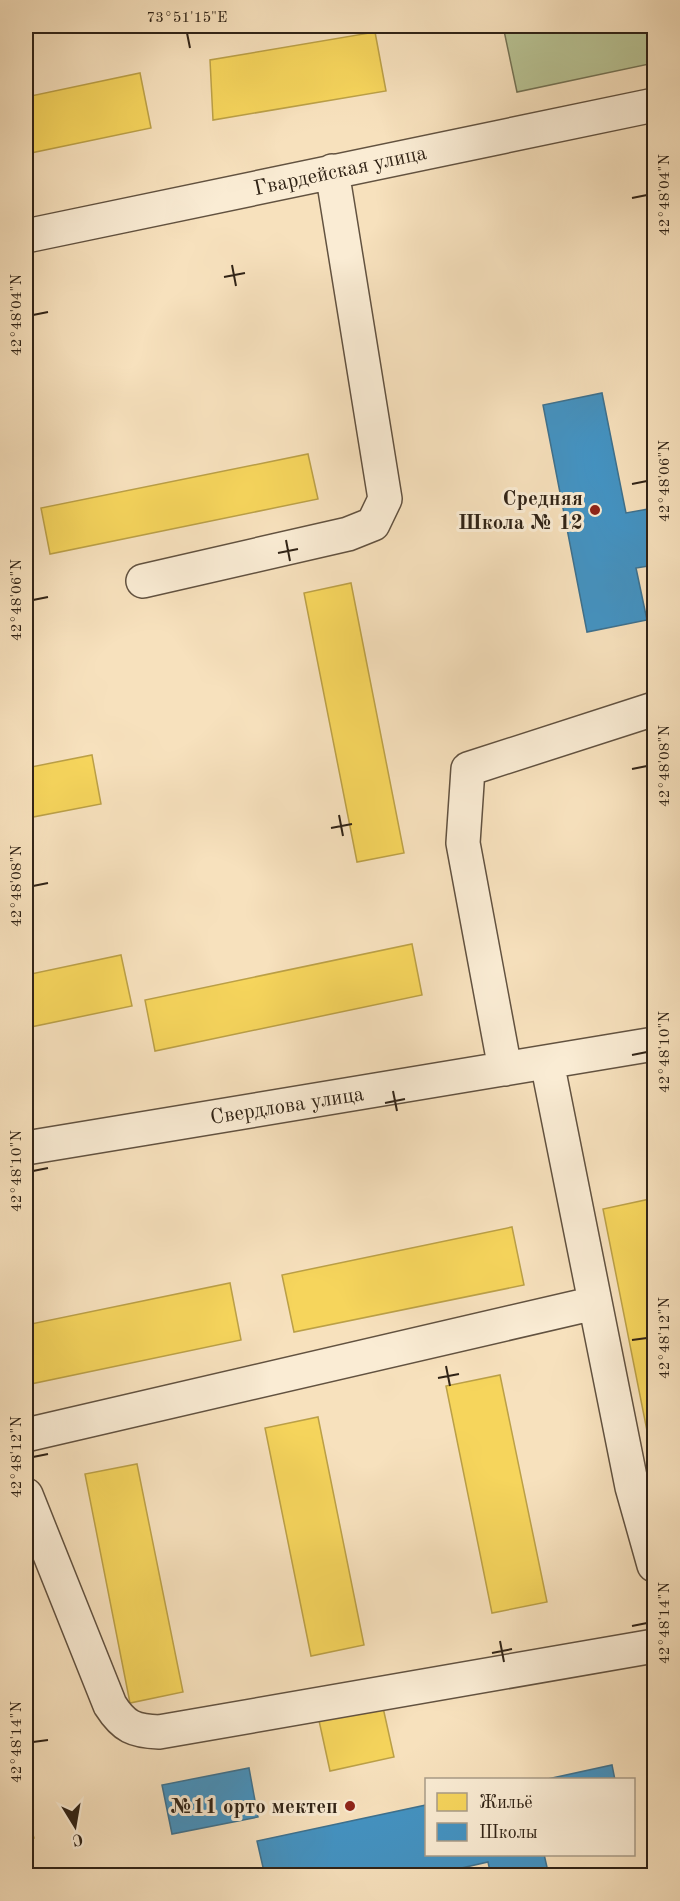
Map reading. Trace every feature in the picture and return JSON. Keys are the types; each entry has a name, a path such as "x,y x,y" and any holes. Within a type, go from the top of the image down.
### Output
{"street":[{"name":"Гвардейская улица","path":"26,236 654,105"},
{"path":"143,581 348,534 373,525 385,499 332,171"},
{"path":"506,1069 463,843 468,769 654,709"},
{"name":"Свердлова улица","path":"26,1148 654,1044"},
{"path":"547,1062 632,1487 654,1565"},
{"path":"26,1435 595,1303"},
{"path":"26,1495 110,1705 118,1717 130,1727 141,1731 159,1732 654,1646"}],"green space":[{"path":"503,26 654,26 654,63 517,92"}],"building: Жильё":[{"path":"375,32 386,91 213,120 210,60"},
{"path":"140,73 151,128 26,154 26,97"},
{"path":"308,454 318,499 50,554 41,508"},
{"path":"26,491 30,514 26,515"},
{"path":"351,583 404,853 357,862 304,593"},
{"path":"92,755 101,804 33,817 26,768"},
{"path":"412,944 422,995 155,1051 145,1000"},
{"path":"121,955 132,1006 26,1028 26,975"},
{"path":"650,1199 654,1223 654,1466 603,1209"},
{"path":"512,1227 524,1285 294,1332 282,1275"},
{"path":"230,1283 241,1340 26,1385 26,1325"},
{"path":"500,1375 547,1602 492,1613 446,1386"},
{"path":"318,1417 364,1645 311,1656 265,1428"},
{"path":"137,1464 183,1692 130,1703 85,1474"},
{"path":"382,1703 394,1757 330,1771 318,1716"},
{"path":"26,1812 34,1838 26,1841"}],"building: Школы":[{"name":"Средняя Школа № 12","path":"602,393 626,513 654,508 654,565 636,568 647,620 587,632 543,405"},
{"path":"612,1765 615,1778 552,1778"},
{"path":"249,1768 258,1817 172,1834 162,1785"},
{"path":"425,1805 425,1856 544,1856 549,1876 491,1876 488,1862 427,1876 265,1876 257,1841"}],"place":[{"name":"Средняя Школа № 12","path":"595,510"},
{"name":"№11 орто мектеп","path":"350,1806"}]}
